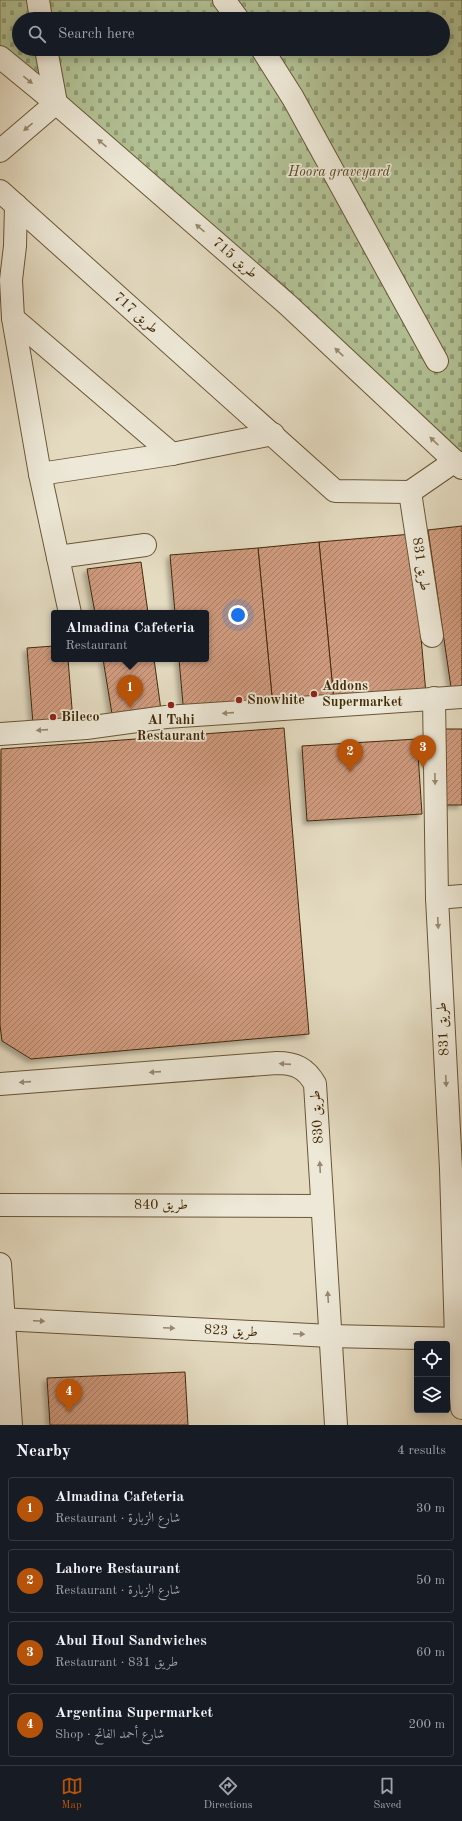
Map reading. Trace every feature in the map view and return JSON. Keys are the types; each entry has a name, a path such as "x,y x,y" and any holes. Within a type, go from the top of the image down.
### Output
{"street":[{"path":"38,0 40,12"},
{"path":"224,0 233,12"},
{"path":"0,151 56,103 47,56"},
{"path":"266,56 293,98 436,361"},
{"name":"طريق 715","path":"0,57 56,103 288,304 459,465"},
{"path":"8,198 15,246 11,280 13,318 40,474 69,610"},
{"name":"طريق 717","path":"8,198 335,491 410,492"},
{"path":"13,318 172,454"},
{"path":"40,474 172,454 273,434"},
{"path":"410,492 459,465"},
{"name":"طريق 831","path":"410,492 432,636"},
{"path":"58,557 146,545"},
{"path":"0,734 86,728 166,717 434,698 462,698"},
{"name":"طريق 831","path":"434,698 436,898 462,1408"},
{"path":"436,898 462,896"},
{"name":"طريق 830","path":"0,1084 277,1063 295,1065 304,1069 315,1084 336,1425"},
{"name":"طريق 840","path":"0,1204 322,1206"},
{"path":"0,1264 1,1319 11,1425"},
{"name":"طريق 823","path":"1,1319 330,1336 459,1339"}],"green space":[{"name":"Hoora graveyard","path":"0,0 462,0 462,464 285,286 0,51"}],"building":[{"path":"462,526 462,694 452,694 428,530"},
{"path":"412,534 426,694 334,702 319,542"},
{"path":"319,542 334,702 273,707 258,548"},
{"path":"258,548 273,707 184,715 179,662 209,662 209,610 175,610 170,555"},
{"path":"141,562 148,610 94,610 87,569"},
{"path":"51,646 51,662 68,662 73,721 33,724 27,648"},
{"path":"103,662 154,662 161,710 112,714"},
{"path":"284,728 309,1034 31,1059 2,1041 0,1025 1,749"},
{"path":"440,729 462,729 462,805 445,805"},
{"path":"417,739 422,814 307,821 302,746"},
{"path":"185,1372 188,1425 50,1425 47,1378"}],"place":[{"name":"Addons Supermarket","path":"314,694"},
{"name":"Snowhite","path":"239,700"},
{"name":"Al Tahi Restaurant","path":"171,705"},
{"name":"Almadina Cafeteria","path":"130,708"},
{"name":"Bileco","path":"53,717"},
{"name":"Abul Houl Sandwiches","path":"423,768"},
{"name":"Lahore Restaurant","path":"350,772"},
{"name":"Argentina Supermarket","path":"69,1412"}]}
